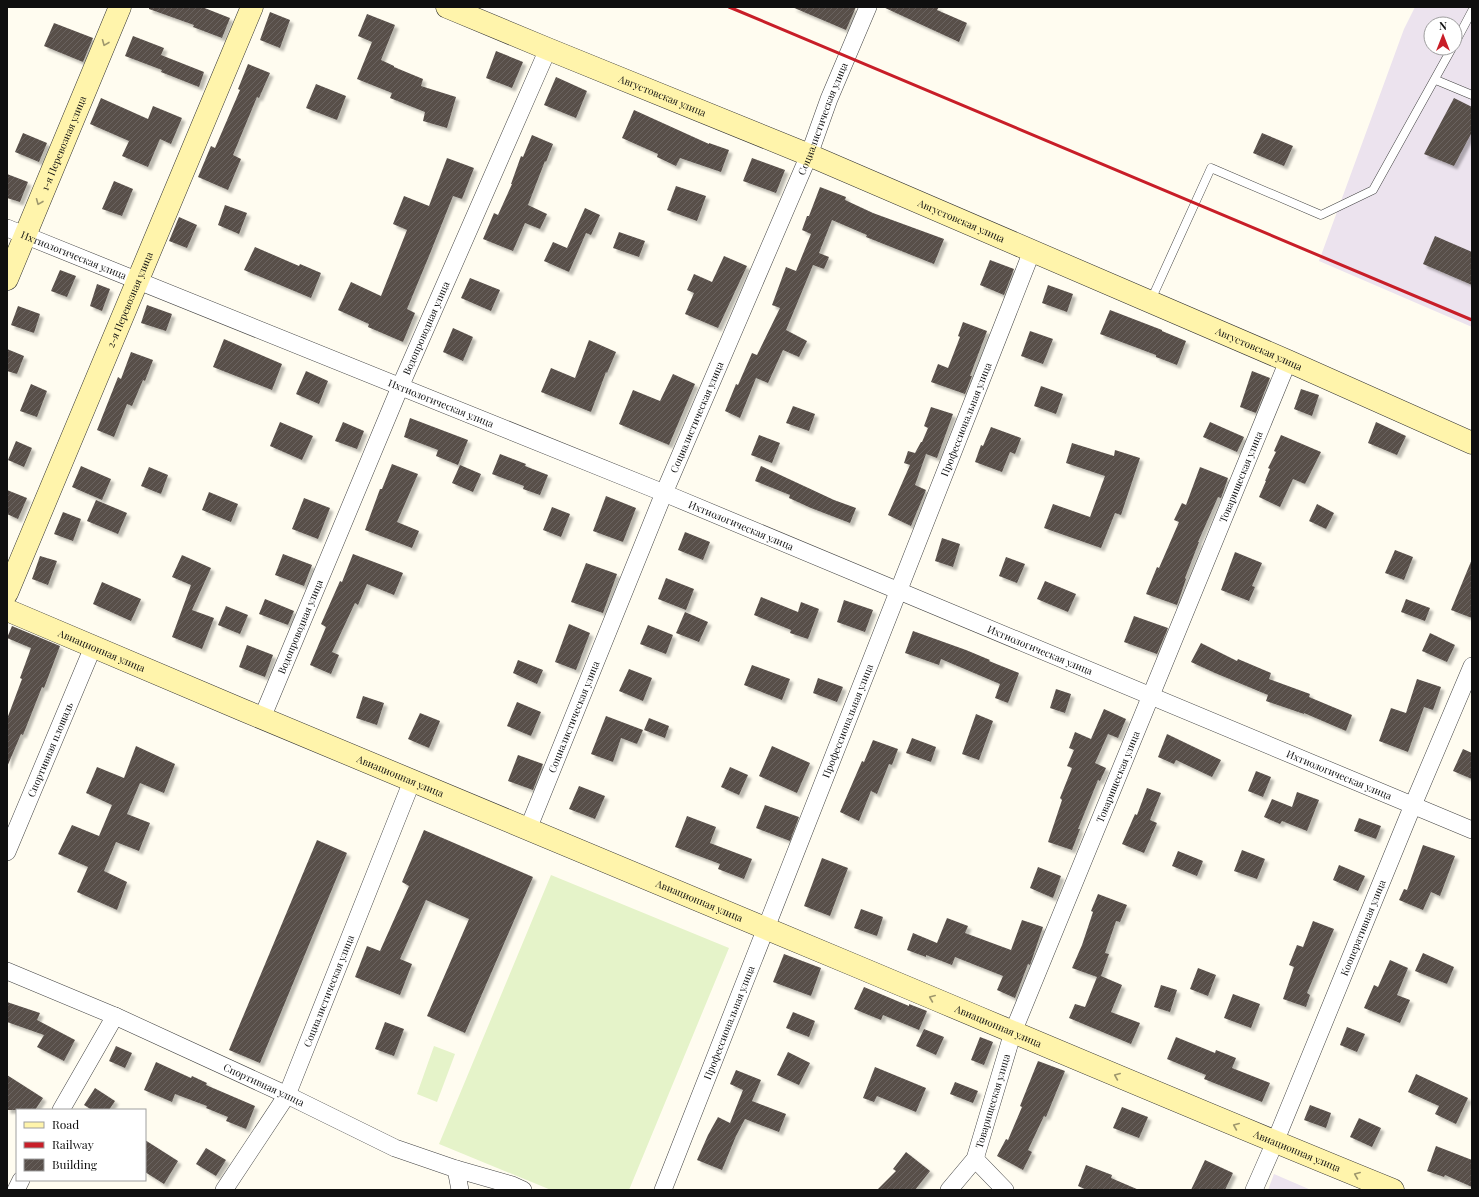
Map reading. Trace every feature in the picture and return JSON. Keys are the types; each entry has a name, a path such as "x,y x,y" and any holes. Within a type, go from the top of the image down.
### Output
{"street":[{"name":"1-я Перевозная улица","path":"7,279 16,232 120,7"},
{"name":"2-я Перевозная улица","path":"7,593 252,7"},
{"name":"Августовская улица","path":"447,7 808,155 1288,360 1472,444"},
{"name":"Социалистическая улица","path":"528,829 664,493 808,155 829,99 868,7"},
{"name":"Водопроводная улица","path":"262,718 400,387 548,49"},
{"name":"Ихтиологическая улица","path":"16,232 664,493 1472,830"},
{"name":"Профессиональная улица","path":"663,1190 1032,251"},
{"name":"Товарищеская улица","path":"949,1190 975,1159 1013,1032 1288,360"},
{"name":"Авиационная улица","path":"7,610 412,781 1393,1190"},
{"name":"Спортивная площадь","path":"7,852 94,647"},
{"name":"Кооперативная улица","path":"1254,1190 1472,666"},
{"name":"Социалистическая улица","path":"224,1190 287,1095 412,781"},
{"name":"Спортивная улица","path":"7,971 115,1016 287,1095 395,1148 456,1169 512,1185 523,1190"},
{"path":"62,1109 115,1016"},
{"path":"975,1159 1005,1190"},
{"path":"456,1169 460,1190"},
{"path":"16,1190 20,1181"}],"lane":[{"path":"1463,28 1472,11"},
{"path":"1150,301 1211,168 1321,215 1373,190 1436,80 1448,56"},
{"path":"1436,80 1472,95"}],"shaded area":[{"path":"1415,7 1472,7 1472,327 1319,261 1404,29"},
{"path":"1274,1174 1311,1190 1268,1190"}],"green space":[{"path":"551,875 729,948 629,1190 551,1190 439,1144"},
{"path":"434,1046 455,1054 437,1102 417,1094"}],"building":[{"path":"149,7 202,7 230,18 222,38 193,27 194,25 149,9"},
{"path":"792,7 856,7 846,30"},
{"path":"883,7 939,7 937,10 967,23 959,42"},
{"path":"270,12 290,20 280,48 260,40"},
{"path":"367,14 395,25 381,60 423,79 421,86 456,97 447,128 423,121 425,112 390,98 392,93 357,79 372,42 358,36"},
{"path":"54,23 93,38 83,62 44,46"},
{"path":"133,36 164,48 161,55 204,72 199,87 161,72 162,70 125,56"},
{"path":"496,51 523,62 512,88 486,78"},
{"path":"248,64 270,73 259,98 257,97 233,155 241,159 228,190 198,177 211,146 215,148 240,90 238,89"},
{"path":"556,77 587,91 576,118 544,105"},
{"path":"316,84 346,96 337,120 306,108"},
{"path":"101,98 148,119 153,106 182,118 171,144 160,139 148,167 122,156 129,141 90,124"},
{"path":"1454,98 1472,107 1472,132 1454,166 1424,154"},
{"path":"634,110 709,144 729,150 721,172 680,158 676,166 657,157 658,154 622,138"},
{"path":"23,133 47,143 39,162 15,152"},
{"path":"1262,133 1293,146 1284,166 1253,153"},
{"path":"532,135 553,144 528,205 547,214 540,229 525,223 513,251 483,239 494,213 498,215 512,184 521,156 523,157"},
{"path":"447,158 474,168 462,199 453,196 407,309 415,313 403,342 368,327 369,324 338,310 351,282 381,296 407,230 393,224 404,196 429,206"},
{"path":"752,158 785,170 776,193 743,181"},
{"path":"7,174 28,182 20,202 7,198"},
{"path":"114,181 133,189 122,216 102,209"},
{"path":"676,186 706,196 697,221 667,210"},
{"path":"820,187 846,197 845,200 873,213 944,239 934,264 866,237 867,235 832,220 819,253 829,257 824,269 813,265 786,330 807,341 799,357 783,350 768,383 756,378 740,418 725,411 736,384 738,385 752,353 757,355 780,308 772,305 786,267 796,271 811,234 802,230"},
{"path":"225,205 247,213 239,234 218,225"},
{"path":"585,208 600,215 591,235 586,233 569,272 544,261 553,242 567,248"},
{"path":"179,217 197,225 187,248 169,241"},
{"path":"619,232 645,241 639,257 613,248"},
{"path":"1435,236 1472,252 1472,285 1423,264"},
{"path":"255,247 299,266 300,264 321,273 311,298 244,270"},
{"path":"724,256 747,266 718,328 685,314 694,293 687,290 694,274 712,282"},
{"path":"990,260 1014,269 1004,295 980,285"},
{"path":"60,270 76,276 67,297 51,291"},
{"path":"470,278 500,290 491,311 461,298"},
{"path":"97,284 110,289 102,311 90,306"},
{"path":"1048,285 1073,294 1067,312 1042,303"},
{"path":"147,305 172,314 166,331 141,323"},
{"path":"18,306 40,314 34,333 11,325"},
{"path":"1110,310 1186,341 1177,365 1156,357 1156,355 1100,334"},
{"path":"963,322 987,331 970,376 972,376 965,394 931,382 938,364 948,368 960,337 958,336"},
{"path":"453,328 473,337 463,361 443,352"},
{"path":"1030,331 1053,339 1043,364 1021,356"},
{"path":"224,339 282,364 272,390 213,367"},
{"path":"589,340 616,352 607,373 606,372 591,412 541,392 551,368 575,378"},
{"path":"7,349 24,356 17,374 7,371"},
{"path":"131,352 153,360 145,381 143,380 132,406 127,404 114,437 97,430 118,377 121,379"},
{"path":"306,371 328,381 319,404 296,394"},
{"path":"1252,371 1270,378 1256,413 1240,407"},
{"path":"673,374 695,384 669,445 619,424 633,390 660,401"},
{"path":"31,384 47,391 37,417 20,411"},
{"path":"1041,386 1063,394 1056,414 1034,406"},
{"path":"1301,389 1319,395 1312,416 1294,409"},
{"path":"793,406 815,414 809,431 786,423"},
{"path":"931,407 953,414 937,458 926,454 915,485 926,490 911,526 888,515 910,465 904,463 908,451 915,453 922,442 928,428 924,426"},
{"path":"410,418 468,440 458,465 436,456 438,450 404,437"},
{"path":"280,422 313,436 302,460 270,446"},
{"path":"343,422 364,431 357,449 335,441"},
{"path":"1210,422 1244,437 1237,452 1203,437"},
{"path":"1376,422 1406,436 1397,455 1368,443"},
{"path":"991,427 1021,438 1015,454 1010,452 1002,472 975,462 981,445 983,446"},
{"path":"759,435 780,443 772,463 751,455"},
{"path":"1281,435 1321,452 1305,484 1293,479 1280,507 1259,497 1270,469 1268,468 1276,452 1274,451"},
{"path":"16,441 32,448 24,467 8,460"},
{"path":"1072,443 1114,456 1115,450 1140,458 1121,515 1115,513 1101,548 1044,528 1053,504 1090,517 1105,476 1066,463"},
{"path":"500,454 526,464 525,466 548,475 540,495 523,489 524,486 492,474"},
{"path":"392,464 418,474 397,522 419,531 412,548 365,530 380,489 382,489"},
{"path":"460,465 481,474 473,492 452,483"},
{"path":"81,466 111,479 102,500 72,487"},
{"path":"761,466 834,500 856,508 850,523 811,508 789,498 790,495 755,481"},
{"path":"149,467 168,475 161,494 141,486"},
{"path":"1200,467 1228,478 1221,498 1218,497 1198,542 1177,605 1146,594 1157,567 1159,568 1179,522 1174,520 1182,503 1186,505"},
{"path":"7,490 27,498 18,519 7,514"},
{"path":"209,492 238,504 231,522 202,510"},
{"path":"606,496 636,508 623,542 593,531"},
{"path":"304,498 330,508 318,539 292,529"},
{"path":"96,500 127,513 118,534 87,521"},
{"path":"1317,504 1334,513 1326,529 1309,521"},
{"path":"552,507 570,514 561,537 543,530"},
{"path":"63,512 81,519 73,541 54,534"},
{"path":"685,532 710,542 703,560 678,550"},
{"path":"942,538 960,544 953,567 935,561"},
{"path":"1395,550 1413,557 1404,580 1385,573"},
{"path":"1235,552 1262,563 1252,586 1255,587 1249,601 1221,590"},
{"path":"283,554 312,565 304,586 275,575"},
{"path":"353,554 403,573 394,595 367,584 358,605 355,603 332,652 339,655 331,674 310,665 326,627 321,624 340,581 342,582"},
{"path":"182,555 211,568 192,610 214,618 202,649 172,637 191,585 172,577"},
{"path":"40,556 57,561 48,585 32,579"},
{"path":"1006,557 1025,564 1017,583 999,576"},
{"path":"1472,559 1472,618 1451,610"},
{"path":"586,563 617,574 603,613 571,602"},
{"path":"666,578 694,589 686,610 658,599"},
{"path":"1045,581 1076,594 1068,612 1037,599"},
{"path":"102,582 141,599 131,621 93,604"},
{"path":"761,597 798,612 801,602 819,609 808,639 790,633 791,630 754,615"},
{"path":"265,599 294,611 288,625 259,614"},
{"path":"1406,599 1430,608 1425,621 1401,612"},
{"path":"844,600 873,610 865,632 837,622"},
{"path":"226,606 248,615 240,634 218,625"},
{"path":"685,612 708,622 699,642 676,633"},
{"path":"1134,616 1168,628 1157,654 1124,642"},
{"path":"569,624 590,633 576,670 555,662"},
{"path":"648,625 673,635 666,654 640,644"},
{"path":"12,626 60,646 44,688 42,687 23,735 21,734 7,767 7,719 22,679 20,678 31,648 7,638"},
{"path":"913,631 966,650 1019,673 1008,703 995,698 1000,684 941,659 939,665 905,653"},
{"path":"1430,633 1455,645 1447,662 1422,651"},
{"path":"1201,643 1237,661 1238,659 1271,673 1269,679 1310,694 1309,697 1352,715 1346,731 1304,713 1266,701 1268,695 1191,662"},
{"path":"247,645 273,655 265,677 239,667"},
{"path":"518,660 543,670 537,684 513,673"},
{"path":"752,665 790,679 782,700 744,685"},
{"path":"629,669 652,678 643,701 619,691"},
{"path":"818,678 843,687 837,702 813,693"},
{"path":"1417,679 1441,687 1433,710 1424,707 1408,752 1379,741 1391,708 1406,713"},
{"path":"1056,689 1071,694 1065,713 1050,708"},
{"path":"363,696 384,703 377,725 356,718"},
{"path":"517,702 541,712 531,736 507,726"},
{"path":"1104,709 1126,719 1118,738 1108,734 1095,763 1106,768 1100,781 1098,780 1078,829 1080,829 1072,850 1048,842 1062,800 1060,798 1072,768 1067,766 1074,750 1069,748 1075,732 1091,739"},
{"path":"420,713 440,721 429,748 408,739"},
{"path":"976,714 993,721 979,760 962,754"},
{"path":"606,716 643,730 637,744 621,738 613,762 591,754"},
{"path":"649,718 669,726 665,738 644,730"},
{"path":"1167,734 1221,760 1212,777 1176,760 1174,764 1158,757"},
{"path":"912,738 936,747 931,762 906,753"},
{"path":"873,740 898,749 892,765 889,764 877,794 871,791 859,821 840,812 862,761 864,762"},
{"path":"136,746 175,764 164,793 140,783 127,814 150,823 139,851 116,842 104,871 127,882 117,910 77,892 88,867 58,854 72,825 99,836 112,805 86,793 97,767 124,778"},
{"path":"772,746 810,763 797,793 759,776"},
{"path":"1463,749 1472,753 1472,779 1453,771"},
{"path":"518,755 543,764 533,790 508,781"},
{"path":"730,767 748,775 739,795 721,787"},
{"path":"1256,771 1271,777 1263,797 1248,791"},
{"path":"579,786 605,796 595,819 569,809"},
{"path":"1147,788 1161,793 1150,820 1157,823 1144,853 1122,844 1135,814 1137,815"},
{"path":"1297,792 1319,800 1307,831 1282,821 1280,824 1264,817 1272,799 1292,807"},
{"path":"765,805 799,817 790,841 756,828"},
{"path":"687,816 716,827 710,843 752,859 744,879 718,869 720,864 675,847"},
{"path":"1359,818 1381,826 1376,839 1354,831"},
{"path":"424,830 533,877 465,1033 427,1016 469,919 426,900 400,959 412,964 400,995 355,977 367,946 380,951 409,886 402,882"},
{"path":"317,840 347,853 260,1063 229,1050"},
{"path":"1423,845 1455,856 1440,896 1431,892 1423,910 1399,900 1404,889 1407,890"},
{"path":"1242,850 1265,859 1257,879 1234,871"},
{"path":"1178,851 1203,861 1197,876 1172,866"},
{"path":"822,858 848,868 830,916 804,906"},
{"path":"1339,865 1365,876 1358,891 1333,880"},
{"path":"1038,867 1061,876 1053,898 1030,888"},
{"path":"1098,894 1127,905 1120,922 1116,921 1105,953 1109,954 1101,976 1122,985 1111,1012 1140,1023 1131,1044 1069,1018 1075,1004 1085,1007 1097,977 1072,968 1082,945 1093,912 1091,911"},
{"path":"861,909 883,917 877,936 854,928"},
{"path":"947,918 968,926 965,933 1011,950 1022,920 1043,927 1030,965 1028,964 1015,998 997,990 1003,976 955,957 952,965 926,955 926,957 907,950 913,933 937,943"},
{"path":"1313,921 1334,929 1307,993 1310,995 1306,1007 1283,999 1294,967 1289,965 1297,945 1303,947"},
{"path":"1423,953 1454,967 1447,984 1415,971"},
{"path":"784,954 821,968 811,996 773,982"},
{"path":"1390,960 1408,968 1397,995 1410,1000 1400,1023 1364,1008 1374,985 1378,987"},
{"path":"1198,968 1216,975 1208,996 1190,989"},
{"path":"1161,985 1177,990 1170,1012 1154,1007"},
{"path":"864,987 909,1006 909,1004 927,1011 919,1030 883,1015 881,1020 854,1009"},
{"path":"1233,994 1260,1004 1251,1028 1224,1018"},
{"path":"7,1002 40,1013 37,1020 75,1040 64,1061 37,1047 44,1035 7,1022"},
{"path":"793,1012 815,1021 809,1037 786,1028"},
{"path":"385,1022 404,1029 394,1056 375,1049"},
{"path":"1347,1027 1365,1034 1357,1052 1340,1045"},
{"path":"924,1029 944,1037 936,1055 916,1046"},
{"path":"980,1037 993,1042 984,1065 971,1060"},
{"path":"1176,1037 1215,1053 1216,1050 1236,1058 1232,1068 1270,1083 1262,1102 1204,1079 1206,1075 1167,1059"},
{"path":"116,1046 132,1053 125,1068 109,1061"},
{"path":"788,1052 810,1063 799,1085 777,1075"},
{"path":"1038,1061 1065,1071 1046,1117 1044,1116 1028,1150 1032,1152 1023,1170 997,1156 1006,1139 1008,1140 1022,1107 1020,1106"},
{"path":"156,1062 191,1078 192,1076 207,1083 206,1085 255,1106 246,1129 226,1121 228,1117 206,1108 207,1106 175,1094 172,1102 144,1090"},
{"path":"875,1067 926,1088 916,1112 877,1096 874,1102 863,1098"},
{"path":"736,1070 761,1080 752,1101 786,1114 779,1132 745,1119 736,1136 722,1170 697,1160 718,1117 730,1123 743,1090 730,1084"},
{"path":"1416,1074 1468,1098 1456,1124 1435,1114 1439,1106 1408,1092"},
{"path":"7,1075 43,1098 36,1109 7,1110"},
{"path":"955,1082 978,1091 973,1103 950,1094"},
{"path":"95,1088 115,1101 110,1109 90,1109 84,1105"},
{"path":"1310,1105 1331,1113 1326,1128 1304,1120"},
{"path":"1122,1107 1148,1117 1139,1138 1113,1128"},
{"path":"1359,1118 1381,1128 1372,1147 1350,1137"},
{"path":"146,1141 178,1161 164,1184 146,1173"},
{"path":"1436,1146 1472,1160 1472,1187 1445,1175 1444,1177 1427,1171"},
{"path":"206,1148 226,1160 216,1176 196,1164"},
{"path":"906,1152 930,1171 915,1190 877,1190 896,1171 893,1169"},
{"path":"1205,1160 1233,1173 1225,1190 1191,1190"},
{"path":"1086,1165 1112,1175 1111,1178 1139,1190 1087,1190 1078,1186"}],"railway":[{"path":"729,7 1472,320"}]}
